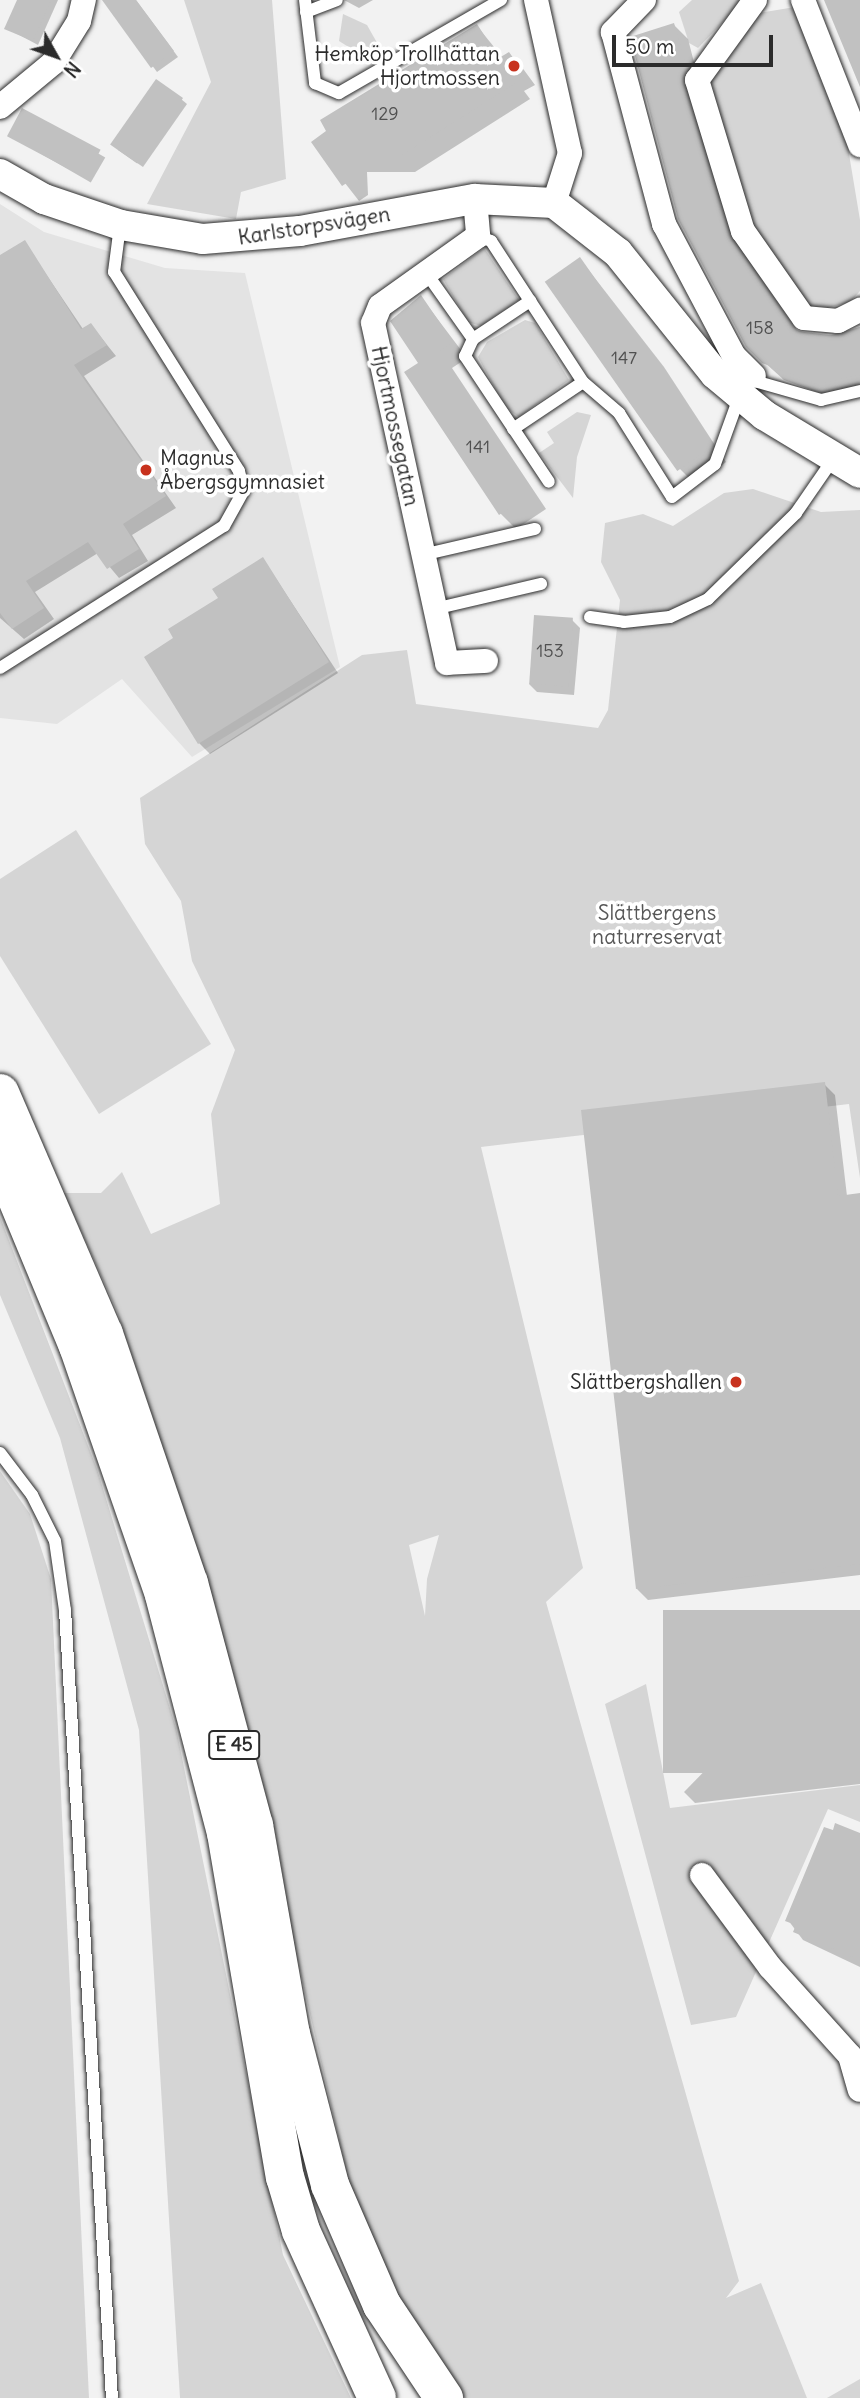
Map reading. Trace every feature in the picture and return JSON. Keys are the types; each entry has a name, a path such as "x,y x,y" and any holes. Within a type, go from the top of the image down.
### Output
{"highway":[{"name":"E 45","path":"0,1093 104,1334 189,1583 254,1825 291,2034 330,2185 382,2305 444,2398"},
{"name":"E 45","path":"0,1158 78,1346 164,1595 226,1833 285,2177 300,2231 377,2398"}],"street":[{"path":"0,107 52,63 79,21 84,0"},
{"path":"536,0 570,153 554,203 618,253 672,326 834,458 860,473"},
{"path":"644,0 613,32 664,224 734,356 747,386"},
{"path":"755,0 697,80 743,231 804,318 838,321 860,310"},
{"path":"803,0 860,145"},
{"name":"Karlstorpsvägen","path":"0,174 44,198 121,225 242,240 475,199 554,203"},
{"path":"475,199 478,236"},
{"name":"Hjortmossegatan","path":"478,236 380,306 373,323 433,609 447,663 486,661"},
{"path":"702,1875 770,1967 850,2056 860,2090"}],"lane":[{"path":"337,0 306,6 315,83 339,93 501,0"},
{"path":"0,668 224,526 244,490 239,471 114,272 121,225"},
{"path":"478,236 491,240 583,382 619,413 672,497 715,464 747,386 821,400 860,391"},
{"path":"427,274 473,339"},
{"path":"530,301 473,339 465,356 549,482"},
{"path":"513,429 583,382"},
{"path":"590,617 624,622 670,617 708,599 796,513 834,458"},
{"path":"422,555 535,529"},
{"path":"433,609 541,584"},
{"path":"0,1453 32,1495 55,1541 65,1610 112,2398"}],"shaded area":[{"name":"Magnus Åbergsgymnasiet","path":"0,204 44,232 165,268 245,273 340,667 192,757 122,679 57,724 0,718"}],"green space":[{"path":"184,0 272,0 286,179 241,192 236,219 147,204 211,82"},
{"path":"692,0 744,0 698,48 689,43 679,12"},
{"path":"795,7 842,112 860,220 860,291 850,302 816,311 803,309 753,226 704,76 759,13"},
{"path":"343,14 367,25 380,48 363,56 339,41"},
{"path":"484,248 519,300 481,326 468,322 443,279"},
{"path":"525,320 535,323 569,380 519,417 505,407 478,357 487,342"},
{"path":"577,412 591,415 577,457 573,498 539,453 554,443 547,432"},
{"name":"Slättbergens naturreservat","path":"753,489 821,512 860,510 860,1178 849,1104 481,1147 583,1568 546,1602 739,2281 726,2298 761,2283 807,2398 465,2398 412,2327 355,2209 217,1611 117,1311 64,1193 101,1193 122,1172 151,1234 220,1204 211,1114 235,1050 192,961 181,901 145,844 140,798 362,655 407,650 416,704 598,728 608,710 620,600 601,562 605,523 643,514 673,526 724,493","holes":["439,1535 427,1579 425,1616 409,1545"]},
{"path":"76,830 211,1044 99,1114 0,956 0,879"},
{"path":"0,1217 97,1469 176,1728 283,2255 351,2398 180,2398 139,1730 60,1438 0,1295"},
{"path":"0,1471 30,1514 51,1579 89,2398 0,2398"},
{"path":"646,1684 670,1808 860,1785 860,1822 828,1809 736,2017 691,2025 605,1704"},
{"path":"860,2379 860,2398 827,2398"}],"building":[{"path":"17,0 51,0 33,41 4,29"},
{"path":"102,0 136,0 174,51 151,68"},
{"path":"824,0 860,0 860,87"},
{"path":"674,23 687,68 683,84 731,239 796,331 837,336 860,327 860,375 817,384 762,363 746,347 678,219 630,37"},
{"path":"477,24 499,58 509,52 521,69 510,75 516,83 399,157 353,157 353,179 342,186 311,142 326,131 320,120"},
{"path":"156,79 183,98 137,163 110,145"},
{"path":"22,108 101,150 86,178 7,136"},
{"path":"25,240 81,329 91,323 107,345 74,365 166,496 123,524 139,549 107,569 88,542 26,581 44,608 12,629 0,613 0,255"},
{"path":"580,257 712,446 677,471 545,282"},
{"path":"421,295 453,342 438,352 532,493 499,515 404,372 418,363 390,321"},
{"path":"263,557 329,662 198,744 144,657 173,638 168,629 218,598 212,589"},
{"path":"534,615 573,618 568,687 529,684"},
{"name":"Slättbergshallen","path":"825,1082 838,1196 860,1193 860,1564 636,1589 581,1110"},
{"path":"663,1610 860,1610 860,1773 663,1773"},
{"path":"835,1823 860,1833 860,1960 793,1932 796,1925 785,1921 824,1827 833,1830"}],"place":[{"name":"Hemköp Trollhättan Hjortmossen","path":"514,66"},
{"name":"Magnus Åbergsgymnasiet","path":"146,470"},
{"name":"Slättbergshallen","path":"736,1382"}]}
